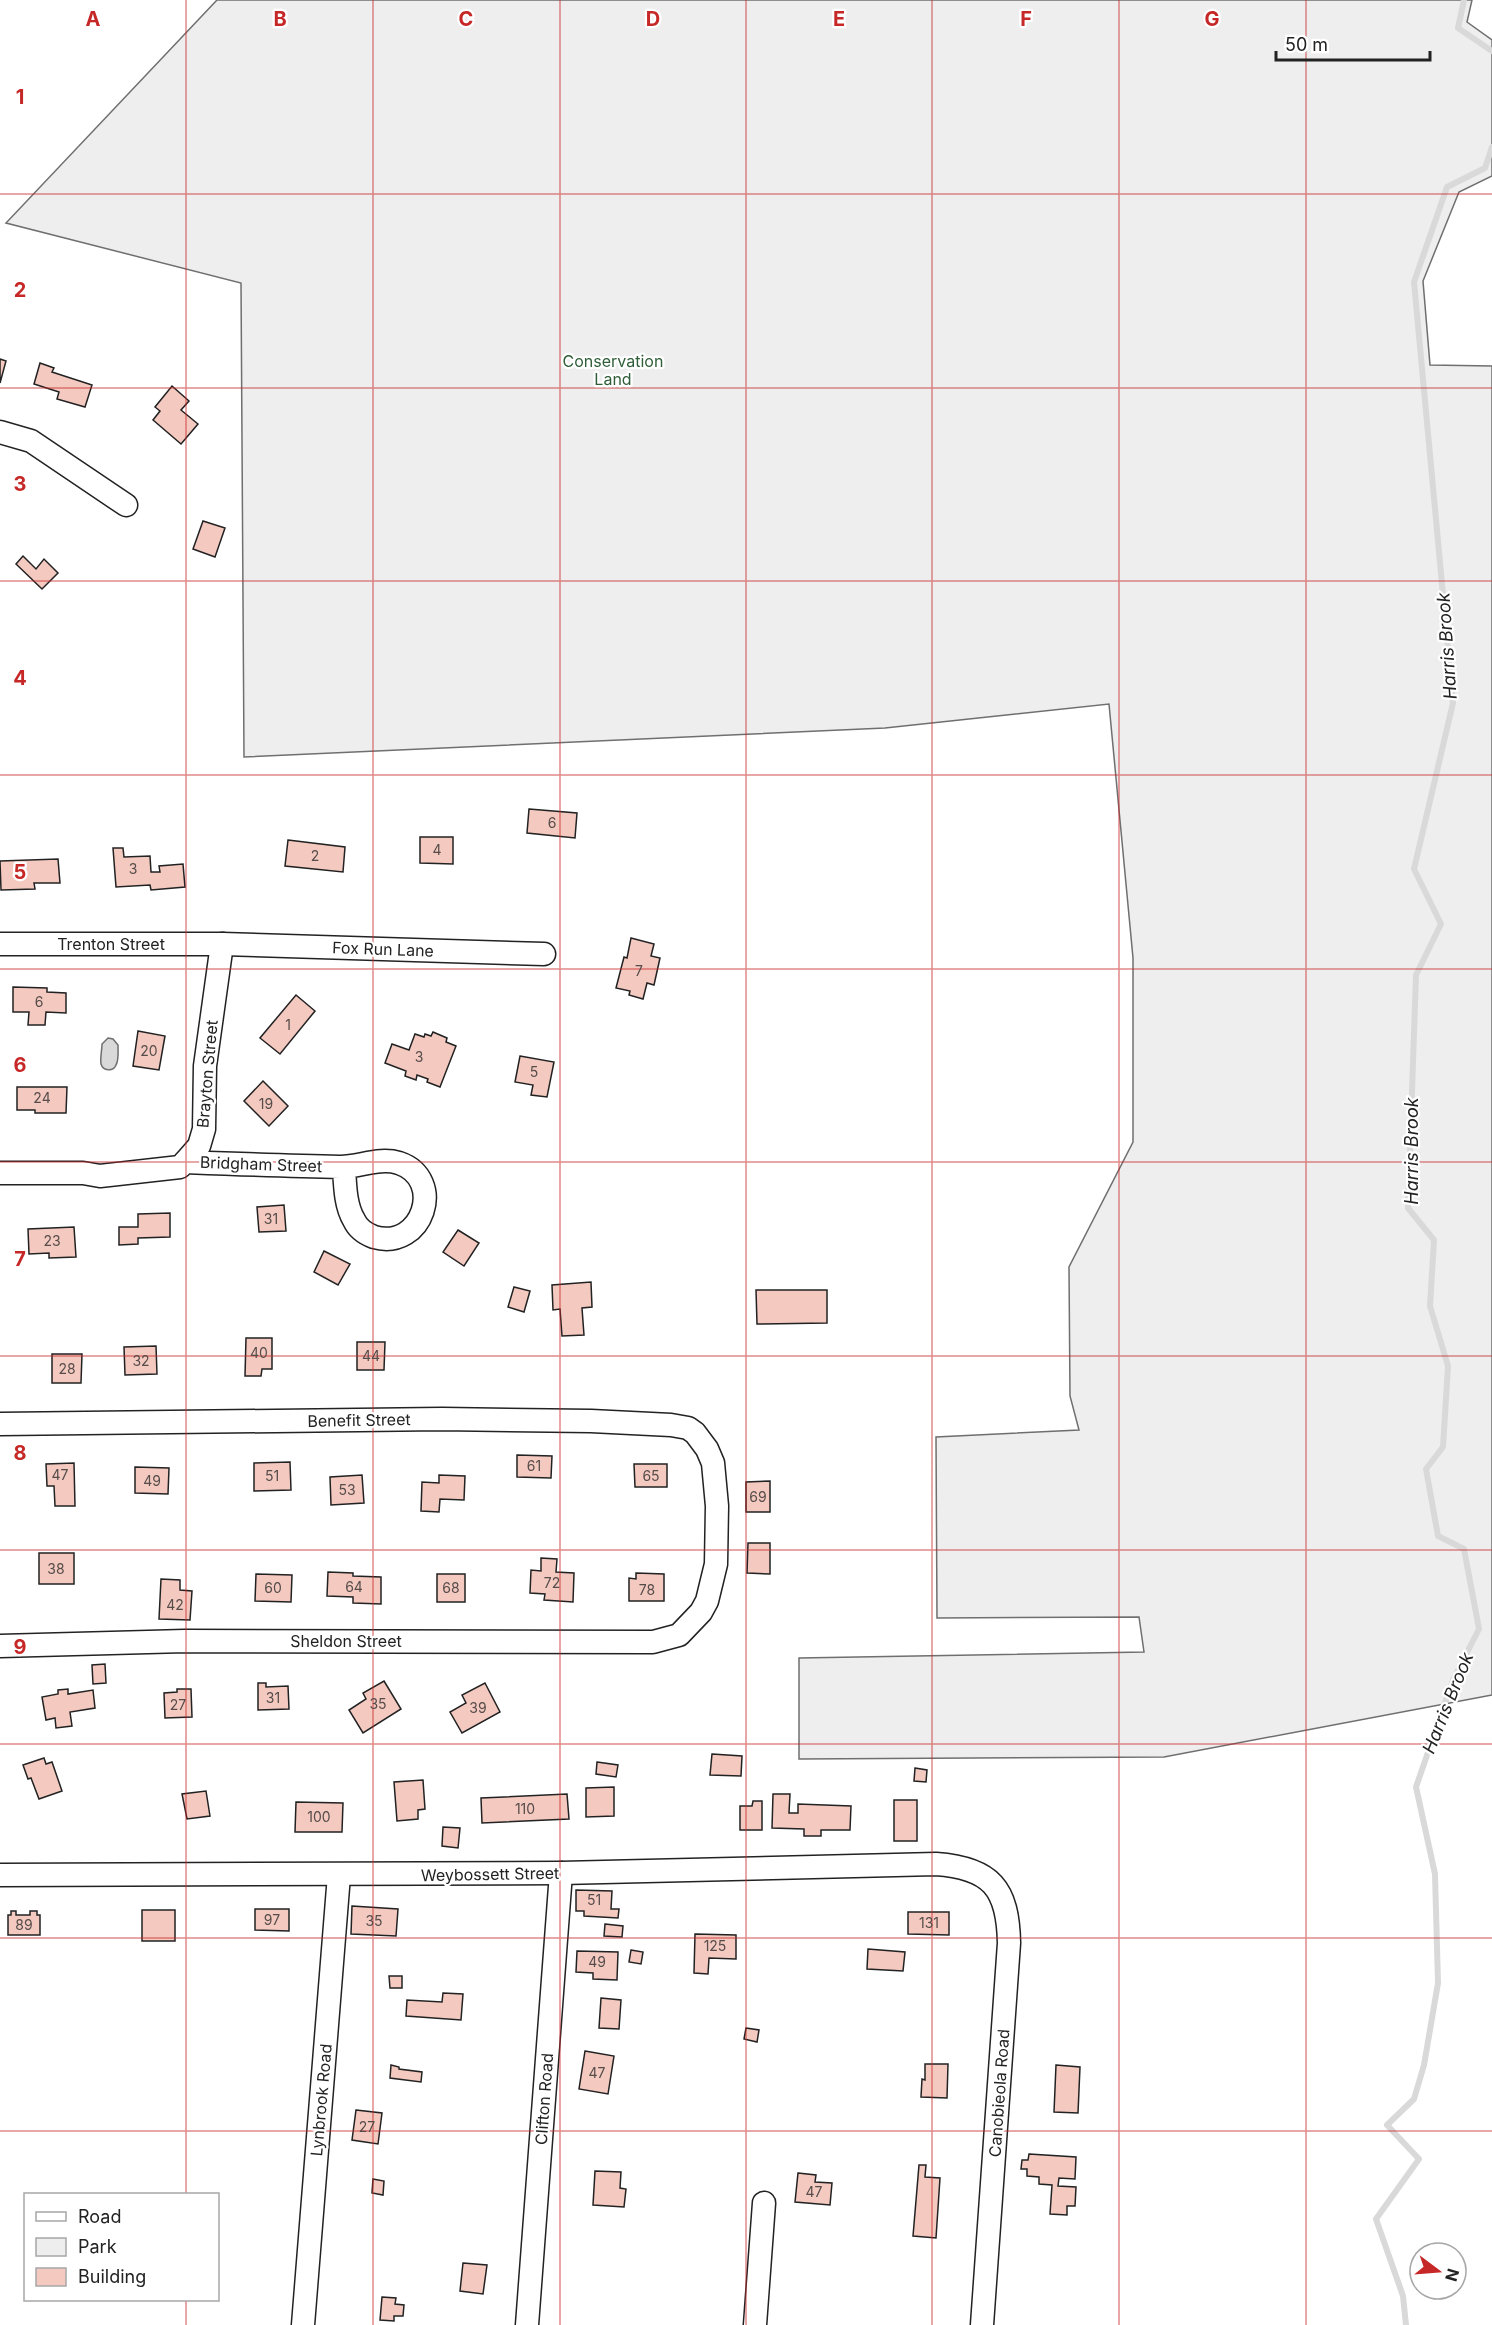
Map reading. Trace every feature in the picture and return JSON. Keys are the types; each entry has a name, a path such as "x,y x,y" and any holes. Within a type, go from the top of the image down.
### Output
{"street":[{"path":"0,432 31,441 126,505"},
{"name":"Trenton Street","path":"0,944 222,944"},
{"name":"Fox Run Lane","path":"222,944 544,954"},
{"name":"Brayton Street","path":"185,1162 199,1146 204,1129 205,1066 222,944"},
{"name":"Bridgham Street","path":"0,1173 83,1173 100,1176 180,1167 185,1162 344,1167"},
{"name":"Benefit Street","path":"0,1424 442,1419 591,1420 688,1428 695,1432 707,1449 713,1463 717,1506 716,1564 707,1601 688,1627"},
{"name":"Sheldon Street","path":"0,1646 185,1641 653,1642 679,1635 688,1627"},
{"name":"Weybossett Street","path":"0,1875 561,1873 936,1864 966,1867 979,1872"},
{"name":"Canobieola Road","path":"979,1872 990,1879 999,1890 1006,1905 1010,1943 982,2325"},
{"name":"Clifton Road","path":"527,2325 561,1873"},
{"name":"Lynbrook Road","path":"303,2325 339,1875"},
{"path":"755,2325 764,2203"}],"green space":[{"name":"Conservation Land","path":"217,0 1472,0 1467,22 1492,40 1492,176 1459,192 1423,281 1430,365 1492,366 1492,1695 1164,1757 799,1759 799,1658 1144,1652 1139,1617 937,1618 936,1437 1079,1430 1070,1396 1069,1267 1133,1142 1133,958 1109,704 885,728 244,757 241,283 6,223"}],"shaded area":[{"path":"108,1038 113,1039 118,1045 118,1061 113,1069 108,1070 102,1066 101,1059 102,1044"}],"building":[{"path":"0,359 6,361 0,383"},
{"path":"40,363 54,368 52,372 92,385 85,407 57,399 59,392 34,384"},
{"path":"172,386 189,401 181,410 198,424 181,444 153,420 160,411 155,407"},
{"path":"203,521 225,528 215,557 193,549"},
{"path":"23,556 36,569 44,559 58,573 42,589 16,564"},
{"path":"529,809 577,813 575,838 527,833"},
{"path":"420,837 453,837 453,864 420,863"},
{"path":"288,840 345,847 343,872 285,866"},
{"path":"113,848 123,848 124,857 150,856 151,872 160,872 159,866 183,864 185,887 151,890 150,885 116,887"},
{"path":"58,859 60,883 34,883 35,889 1,890 0,861"},
{"path":"631,938 654,944 651,956 660,958 654,985 647,983 643,999 629,995 630,991 616,988 624,957 627,958"},
{"path":"13,987 47,988 47,992 66,993 66,1013 46,1012 45,1025 28,1025 29,1012 13,1012"},
{"path":"296,995 315,1011 280,1054 260,1038"},
{"path":"138,1031 165,1036 159,1070 133,1066"},
{"path":"433,1032 447,1038 446,1042 456,1046 440,1087 417,1075 416,1080 405,1076 406,1071 385,1063 392,1044 409,1050 415,1034 424,1037 425,1034 431,1036"},
{"path":"520,1056 554,1062 547,1097 531,1095 533,1085 515,1082"},
{"path":"263,1081 288,1106 269,1126 244,1101"},
{"path":"17,1087 67,1087 66,1113 35,1113 35,1110 17,1110"},
{"path":"284,1205 286,1231 259,1232 257,1207"},
{"path":"170,1213 170,1237 138,1238 138,1244 119,1245 119,1227 138,1227 138,1214"},
{"path":"74,1227 76,1257 49,1258 49,1253 29,1254 28,1229"},
{"path":"458,1230 479,1243 464,1266 443,1252"},
{"path":"324,1251 350,1264 338,1285 314,1272"},
{"path":"591,1282 592,1307 582,1308 584,1335 562,1336 560,1309 553,1310 552,1285"},
{"path":"514,1287 530,1291 524,1312 508,1307"},
{"path":"756,1290 827,1290 827,1323 757,1324"},
{"path":"246,1338 272,1338 272,1369 262,1369 261,1376 245,1376"},
{"path":"357,1342 385,1342 384,1370 357,1370"},
{"path":"156,1346 157,1374 125,1375 124,1347"},
{"path":"52,1354 82,1354 81,1383 52,1383"},
{"path":"517,1455 552,1456 551,1478 517,1477"},
{"path":"290,1462 291,1490 254,1491 254,1463"},
{"path":"74,1463 75,1506 55,1506 54,1486 47,1486 46,1464"},
{"path":"634,1464 667,1464 667,1487 635,1487"},
{"path":"135,1467 169,1468 168,1494 135,1493"},
{"path":"362,1475 364,1503 331,1505 330,1477"},
{"path":"439,1475 465,1476 464,1500 440,1499 439,1512 421,1511 422,1482 439,1483"},
{"path":"770,1481 770,1512 746,1512 746,1482"},
{"path":"748,1543 770,1543 770,1574 747,1573"},
{"path":"39,1553 74,1553 74,1584 39,1584"},
{"path":"541,1558 557,1559 556,1572 574,1573 573,1602 544,1600 545,1594 530,1593 531,1570 541,1571"},
{"path":"328,1572 381,1577 381,1604 353,1603 353,1597 327,1596"},
{"path":"636,1573 664,1574 664,1601 629,1601 629,1578 636,1579"},
{"path":"256,1574 292,1575 291,1602 255,1601"},
{"path":"437,1574 465,1574 465,1602 437,1602"},
{"path":"161,1579 180,1580 180,1590 192,1591 190,1620 159,1619"},
{"path":"105,1664 106,1683 93,1684 92,1665"},
{"path":"384,1681 401,1709 363,1733 349,1710 366,1699 363,1693"},
{"path":"258,1683 266,1683 266,1687 288,1686 289,1709 258,1710"},
{"path":"485,1683 500,1712 462,1733 450,1712 466,1703 462,1695"},
{"path":"68,1689 68,1694 93,1690 95,1708 70,1712 72,1726 56,1728 55,1718 46,1720 42,1697 58,1694 58,1690"},
{"path":"177,1689 191,1689 192,1717 165,1718 164,1693 177,1692"},
{"path":"712,1754 742,1756 741,1776 710,1775"},
{"path":"44,1758 46,1764 52,1762 62,1791 39,1799 23,1765"},
{"path":"597,1762 618,1765 616,1777 596,1774"},
{"path":"915,1768 927,1770 926,1782 914,1781"},
{"path":"423,1780 425,1809 418,1810 418,1819 397,1821 394,1782"},
{"path":"614,1787 614,1816 586,1817 586,1788"},
{"path":"206,1791 210,1816 187,1819 182,1794"},
{"path":"567,1794 569,1819 482,1823 481,1798"},
{"path":"773,1794 790,1794 789,1813 798,1813 798,1804 851,1806 850,1830 821,1830 821,1836 804,1836 804,1829 772,1828"},
{"path":"894,1800 917,1800 917,1841 894,1841"},
{"path":"753,1801 762,1801 762,1830 740,1830 740,1806 752,1806"},
{"path":"296,1802 343,1803 342,1832 295,1832"},
{"path":"443,1827 460,1828 458,1848 442,1846"},
{"path":"576,1890 612,1891 611,1909 619,1909 618,1918 584,1916 584,1911 576,1911"},
{"path":"352,1906 398,1909 396,1936 351,1934"},
{"path":"255,1909 289,1909 289,1931 255,1930"},
{"path":"142,1910 175,1910 175,1941 142,1941"},
{"path":"11,1911 16,1911 16,1915 30,1915 30,1911 37,1911 37,1915 40,1915 40,1935 8,1935 8,1915 11,1915"},
{"path":"908,1912 949,1912 949,1935 908,1934"},
{"path":"605,1924 623,1926 622,1937 604,1936"},
{"path":"695,1934 736,1935 736,1959 709,1958 708,1974 694,1973"},
{"path":"868,1949 905,1952 903,1971 867,1969"},
{"path":"631,1950 643,1952 641,1964 629,1962"},
{"path":"577,1951 618,1952 617,1980 593,1979 593,1973 576,1972"},
{"path":"389,1976 402,1976 402,1988 390,1988"},
{"path":"443,1993 463,1994 461,2020 406,2016 407,2000 442,2002"},
{"path":"601,1998 621,2000 619,2029 599,2028"},
{"path":"746,2028 759,2030 757,2042 744,2039"},
{"path":"585,2051 614,2056 608,2094 579,2089"},
{"path":"925,2064 948,2064 947,2098 921,2097 922,2079 925,2080"},
{"path":"391,2065 399,2069 422,2072 421,2082 390,2078"},
{"path":"1056,2065 1080,2067 1078,2113 1054,2112"},
{"path":"356,2110 382,2113 378,2144 352,2140"},
{"path":"1029,2154 1076,2157 1075,2179 1059,2178 1058,2186 1076,2187 1075,2206 1067,2206 1067,2215 1050,2214 1052,2185 1039,2184 1039,2177 1027,2176 1027,2169 1021,2169 1022,2160 1028,2160"},
{"path":"919,2165 926,2165 925,2177 940,2178 936,2238 913,2236"},
{"path":"595,2171 621,2172 620,2188 626,2189 624,2207 593,2205"},
{"path":"798,2173 816,2175 815,2182 832,2183 830,2205 795,2202"},
{"path":"373,2179 384,2181 383,2195 372,2193"},
{"path":"463,2263 487,2265 483,2294 460,2291"},
{"path":"382,2297 396,2298 395,2304 404,2305 403,2316 394,2316 394,2321 380,2320"}],"waterway":[{"name":"Harris Brook","path":"1464,0 1458,28 1492,51"},
{"name":"Harris Brook","path":"1406,2325 1403,2296 1376,2219 1419,2159 1387,2125 1414,2099 1424,2065 1438,1983 1435,1874 1416,1787 1453,1680 1479,1629 1464,1549 1438,1536 1426,1469 1443,1447 1448,1366 1430,1306 1434,1240 1408,1208 1416,975 1441,924 1414,869 1453,703 1414,282 1447,187 1485,168 1492,147"}]}
